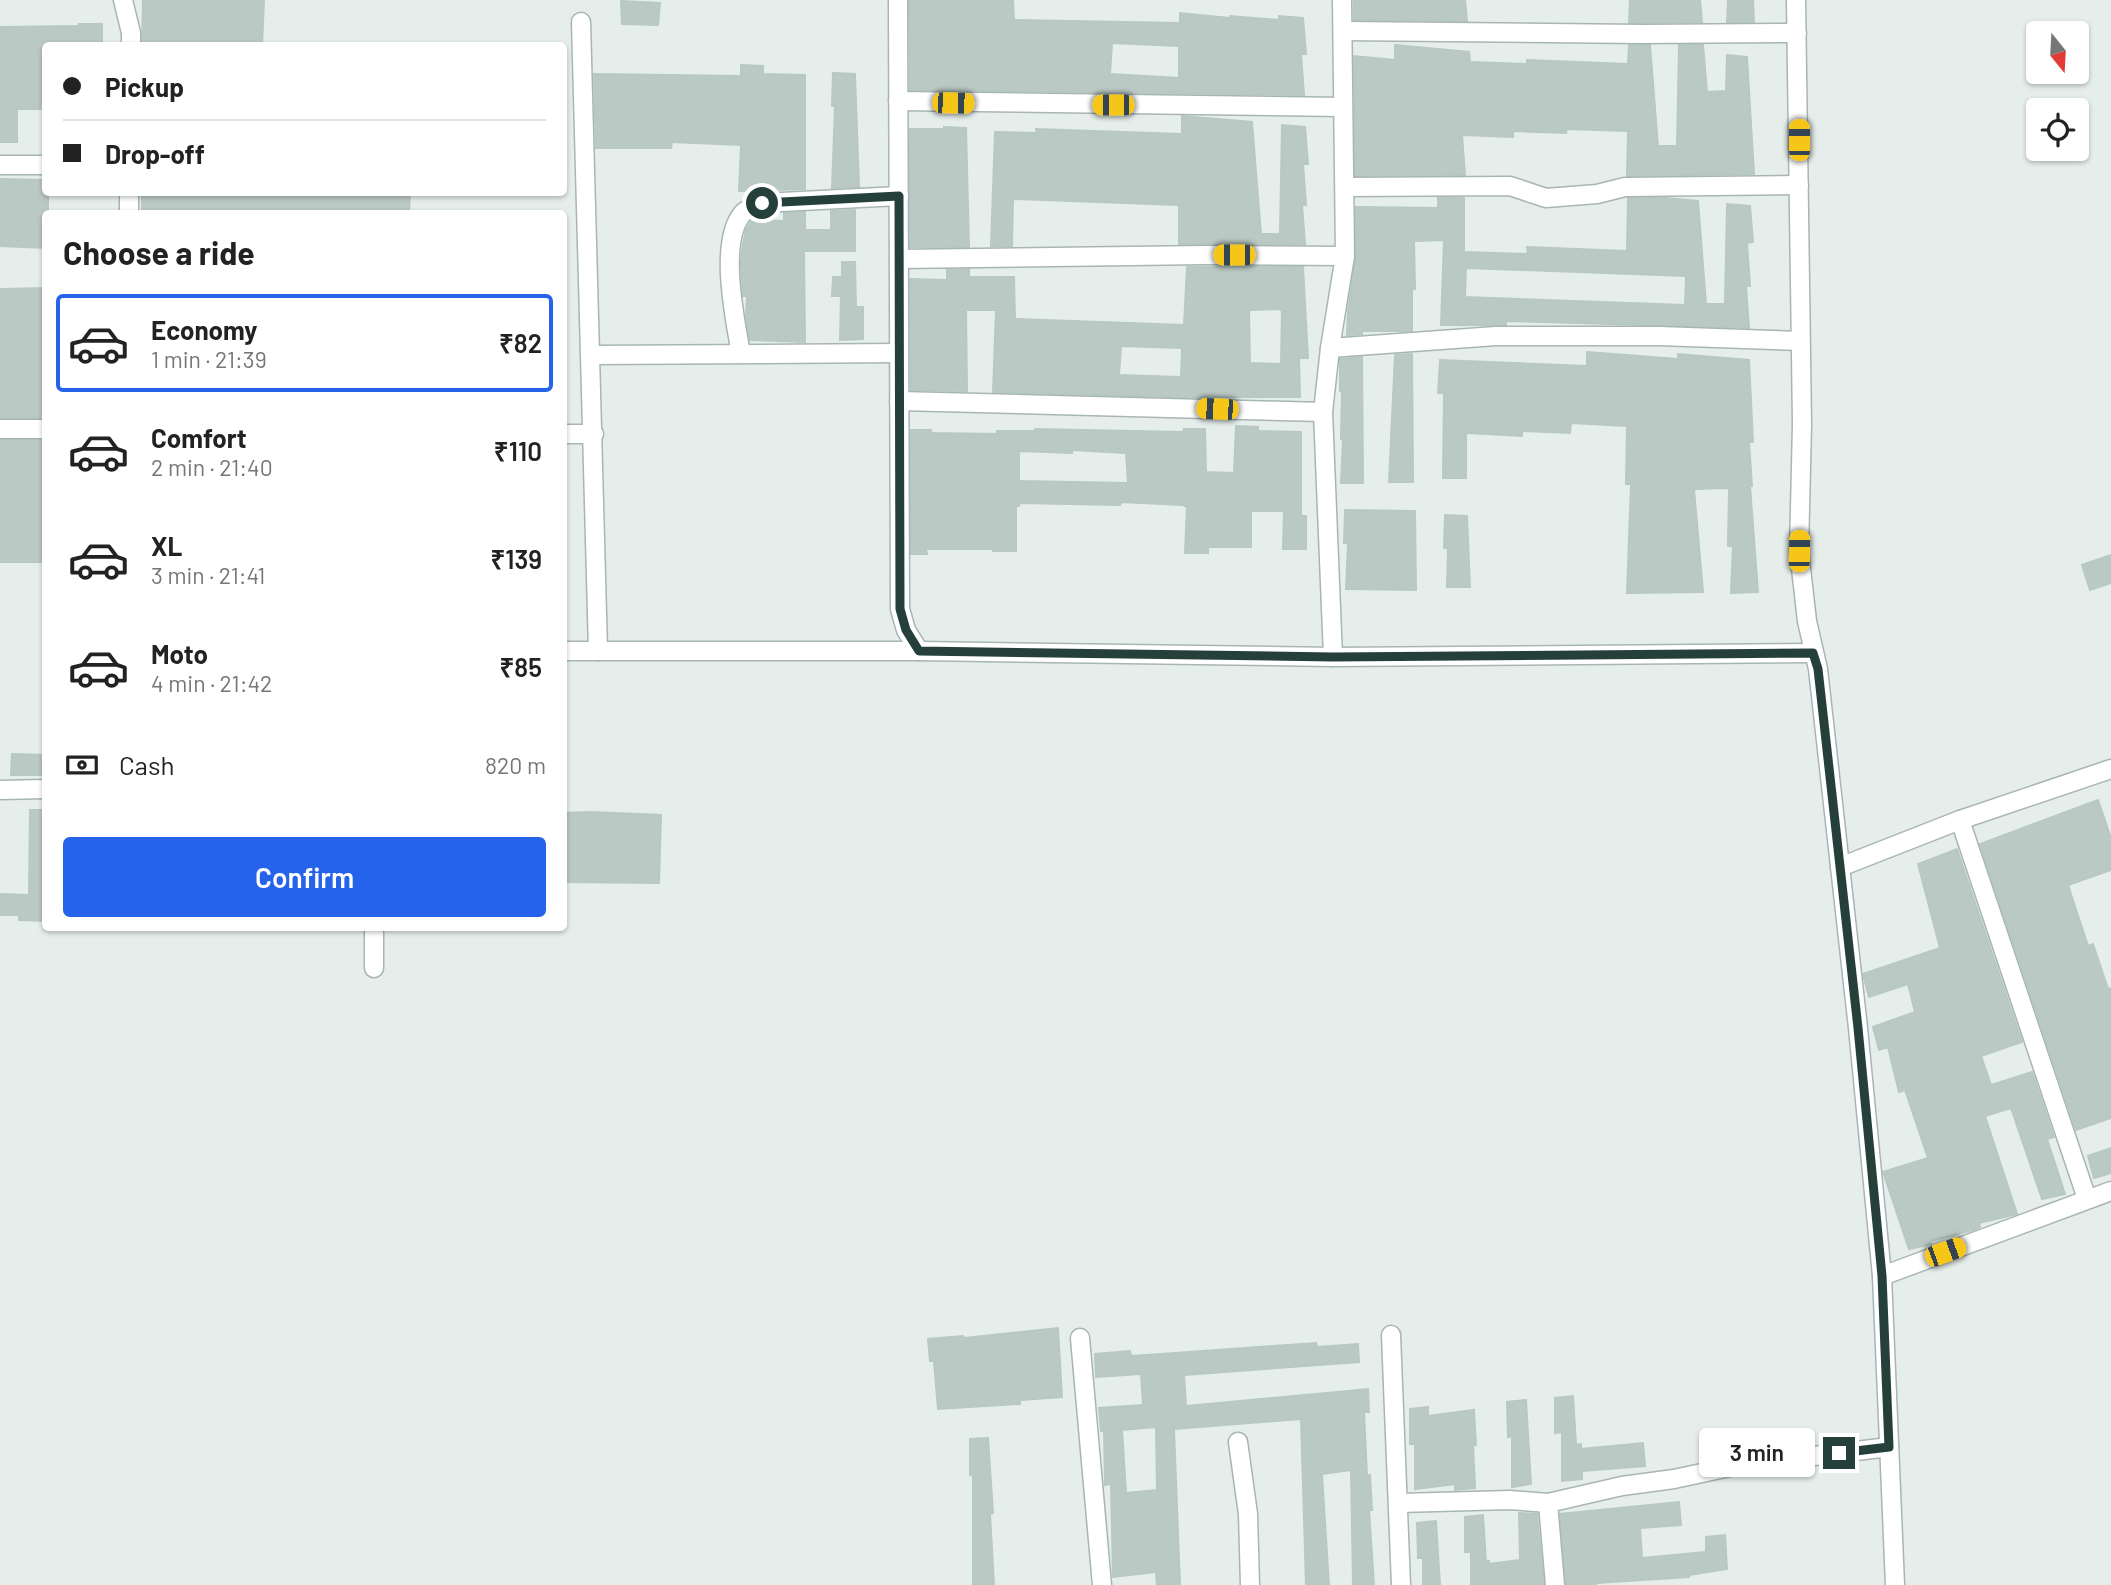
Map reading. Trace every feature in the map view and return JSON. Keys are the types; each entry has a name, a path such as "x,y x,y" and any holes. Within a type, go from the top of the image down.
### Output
{"street":[{"path":"123,0 131,42"},
{"path":"898,0 900,609 906,630 919,651"},
{"path":"1333,657 1323,412 1329,348 1345,256 1342,0"},
{"path":"1796,0 1802,424 1799,551 1813,653 1818,669 1882,1276 1895,1585"},
{"path":"581,22 598,651"},
{"path":"1343,31 1797,33"},
{"path":"898,101 1343,107"},
{"path":"0,165 42,165"},
{"path":"1345,187 1510,187 1546,198 1597,194 1625,187 1799,185"},
{"path":"741,354 730,293 731,234 743,212 762,203 899,196"},
{"path":"899,259 1345,256"},
{"path":"1329,348 1496,336 1659,336 1800,341"},
{"path":"592,355 899,353"},
{"path":"899,401 1323,412"},
{"path":"0,429 42,429"},
{"path":"567,434 594,434"},
{"path":"567,651 919,651 1333,657 1813,653"},
{"path":"1840,867 1960,820 2111,769"},
{"path":"0,790 42,789"},
{"path":"1960,820 2087,1199"},
{"path":"374,931 374,968"},
{"path":"1882,1276 2111,1191"},
{"path":"1391,1335 1401,1585"},
{"path":"1080,1338 1102,1585"},
{"path":"1238,1442 1248,1514 1250,1585"},
{"path":"1399,1503 1510,1500 1548,1503 1622,1486 1674,1479 1739,1465 1889,1447"},
{"path":"1548,1503 1555,1585"}],"building":[{"path":"143,0 264,0 262,42 142,42"},
{"path":"909,0 1013,0 1014,20 1180,23 1180,13 1279,20 1279,16 1303,18 1306,54 1301,54 1304,95 910,90","holes":["1112,43 1179,46 1179,78 1110,74"]},
{"path":"1354,0 1465,0 1467,21 1354,20"},
{"path":"1630,0 1700,0 1702,22 1629,23"},
{"path":"1728,0 1753,0 1754,22 1727,22"},
{"path":"621,1 660,3 658,25 622,24"},
{"path":"102,24 102,42 42,42 42,109 17,109 17,142 0,142 0,27"},
{"path":"1395,45 1469,52 1470,62 1527,64 1527,60 1628,64 1629,45 1650,45 1658,146 1677,146 1679,45 1703,45 1707,92 1726,91 1727,55 1747,57 1754,174 1627,176 1628,131 1567,129 1566,133 1513,131 1513,137 1462,135 1465,175 1355,176 1354,56 1395,60"},
{"path":"741,65 763,66 763,74 805,75 805,189 739,191 741,145 672,142 671,148 596,148 594,74 741,76"},
{"path":"833,73 855,74 859,187 832,188 835,106 832,106"},
{"path":"1182,116 1252,122 1261,234 1280,234 1282,125 1305,127 1308,164 1303,164 1306,205 1302,205 1305,244 1179,244 1179,205 1013,199 1012,246 991,246 995,132 1037,133 1036,129 1182,134"},
{"path":"966,128 969,247 910,247 910,129"},
{"path":"0,179 42,180 42,196 48,196 48,210 42,210 42,248 0,246"},
{"path":"142,196 410,196 409,210 142,210"},
{"path":"1438,198 1464,198 1464,252 1528,254 1527,247 1627,251 1628,198 1698,201 1706,304 1725,304 1727,204 1750,206 1753,242 1747,243 1750,286 1746,286 1749,328 1506,321 1506,325 1441,325 1444,240 1414,241 1412,331 1362,331 1362,334 1347,335 1356,256 1356,207 1438,208","holes":["1466,268 1686,276 1685,305 1465,297"]},
{"path":"855,210 855,251 804,251 805,342 750,340 746,319 747,296 743,296 741,263 746,230 752,220 784,221 784,213 805,212 805,230 831,230 831,211"},
{"path":"842,262 855,262 856,307 863,307 863,339 840,340 841,296 832,296 833,277 842,277"},
{"path":"1187,267 1303,267 1308,358 1299,358 1300,397 1167,397 993,392 996,310 966,310 967,391 911,390 910,279 947,280 947,270 969,269 969,277 1014,277 1015,319 1184,325","holes":["1249,310 1282,311 1281,364 1250,363","1121,346 1182,348 1181,377 1119,375"]},
{"path":"42,288 42,418 0,418 0,289"},
{"path":"1587,352 1678,359 1678,354 1749,360 1753,442 1749,442 1750,486 1758,592 1731,593 1733,546 1728,546 1729,488 1694,489 1703,592 1627,593 1631,484 1626,484 1627,426 1571,423 1570,433 1522,431 1522,436 1466,433 1466,478 1443,478 1444,393 1438,393 1440,360 1587,366"},
{"path":"1412,354 1413,482 1389,482 1395,355"},
{"path":"1362,357 1363,483 1341,483 1343,439 1340,359"},
{"path":"1236,426 1258,427 1258,431 1301,432 1301,516 1306,516 1306,549 1283,549 1284,511 1251,511 1251,547 1208,547 1208,553 1185,553 1187,507 1183,505 1121,502 1120,505 1019,503 1019,506 1016,506 1016,551 926,549 927,554 911,554 911,430 997,434 997,431 1035,429 1183,432 1184,429 1205,429 1206,472 1234,473","holes":["1019,451 1126,453 1128,483 1019,481"]},
{"path":"0,440 42,440 42,562 0,562"},
{"path":"1345,510 1415,511 1416,590 1346,589 1348,543 1344,543"},
{"path":"1445,515 1467,516 1470,587 1447,587"},
{"path":"2111,555 2111,583 2090,590 2082,565"},
{"path":"12,754 42,755 42,775 11,775"},
{"path":"2098,800 2111,838 2111,870 2068,885 2088,946 2093,944 2108,989 2111,988 2111,1118 2076,1130 1980,844"},
{"path":"30,810 42,810 42,921 19,920 19,915 0,915 0,894 29,895"},
{"path":"567,813 661,815 659,883 567,882"},
{"path":"1957,849 2022,1042 1981,1056 1991,1085 2032,1072 2054,1137 2047,1139 2065,1194 2042,1199 2011,1108 1985,1116 2017,1214 1979,1223 1980,1227 1973,1230 1909,1249 1883,1172 1928,1158 1905,1090 1899,1092 1888,1047 1879,1050 1873,1027 1915,1012 1908,984 1869,997 1863,974 1940,948 1918,864"},
{"path":"2111,1148 2111,1173 2094,1178 2088,1156"},
{"path":"1058,1328 1062,1397 1020,1400 1020,1404 938,1409 934,1361 930,1361 928,1339"},
{"path":"1316,1343 1317,1347 1358,1344 1359,1362 1184,1375 1186,1406 1368,1389 1369,1412 1364,1412 1367,1476 1370,1475 1372,1510 1369,1510 1374,1585 1353,1585 1351,1470 1322,1474 1329,1585 1306,1585 1301,1419 1174,1429 1180,1585 1157,1585 1156,1572 1113,1577 1111,1484 1105,1485 1104,1431 1101,1431 1099,1408 1143,1405 1141,1374 1096,1377 1095,1354 1130,1351 1131,1356","holes":["1156,1427 1157,1490 1126,1493 1122,1430"]},
{"path":"1573,1396 1576,1445 1581,1444 1581,1449 1643,1443 1645,1466 1582,1471 1582,1479 1562,1481 1562,1432 1555,1433 1555,1398"},
{"path":"1526,1400 1531,1484 1512,1487 1512,1436 1508,1437 1507,1402"},
{"path":"1428,1407 1428,1416 1474,1410 1475,1488 1455,1490 1455,1484 1415,1489 1415,1444 1410,1444 1410,1409"},
{"path":"988,1438 994,1585 973,1585 973,1474 970,1475 970,1439"},
{"path":"1679,1502 1681,1525 1640,1528 1642,1558 1706,1552 1706,1537 1725,1535 1727,1569 1689,1577 1566,1585 1560,1514"},
{"path":"1519,1513 1537,1514 1544,1585 1471,1585 1471,1552 1465,1552 1465,1517 1483,1515 1486,1562 1489,1561 1489,1564 1520,1560"},
{"path":"1436,1521 1440,1585 1423,1585 1423,1558 1418,1558 1417,1523"}],"route":[{"path":"762,203 899,196 900,609 906,630 919,651 1333,657 1813,653 1818,669 1858,1028 1882,1276 1889,1447 1839,1453"}]}
